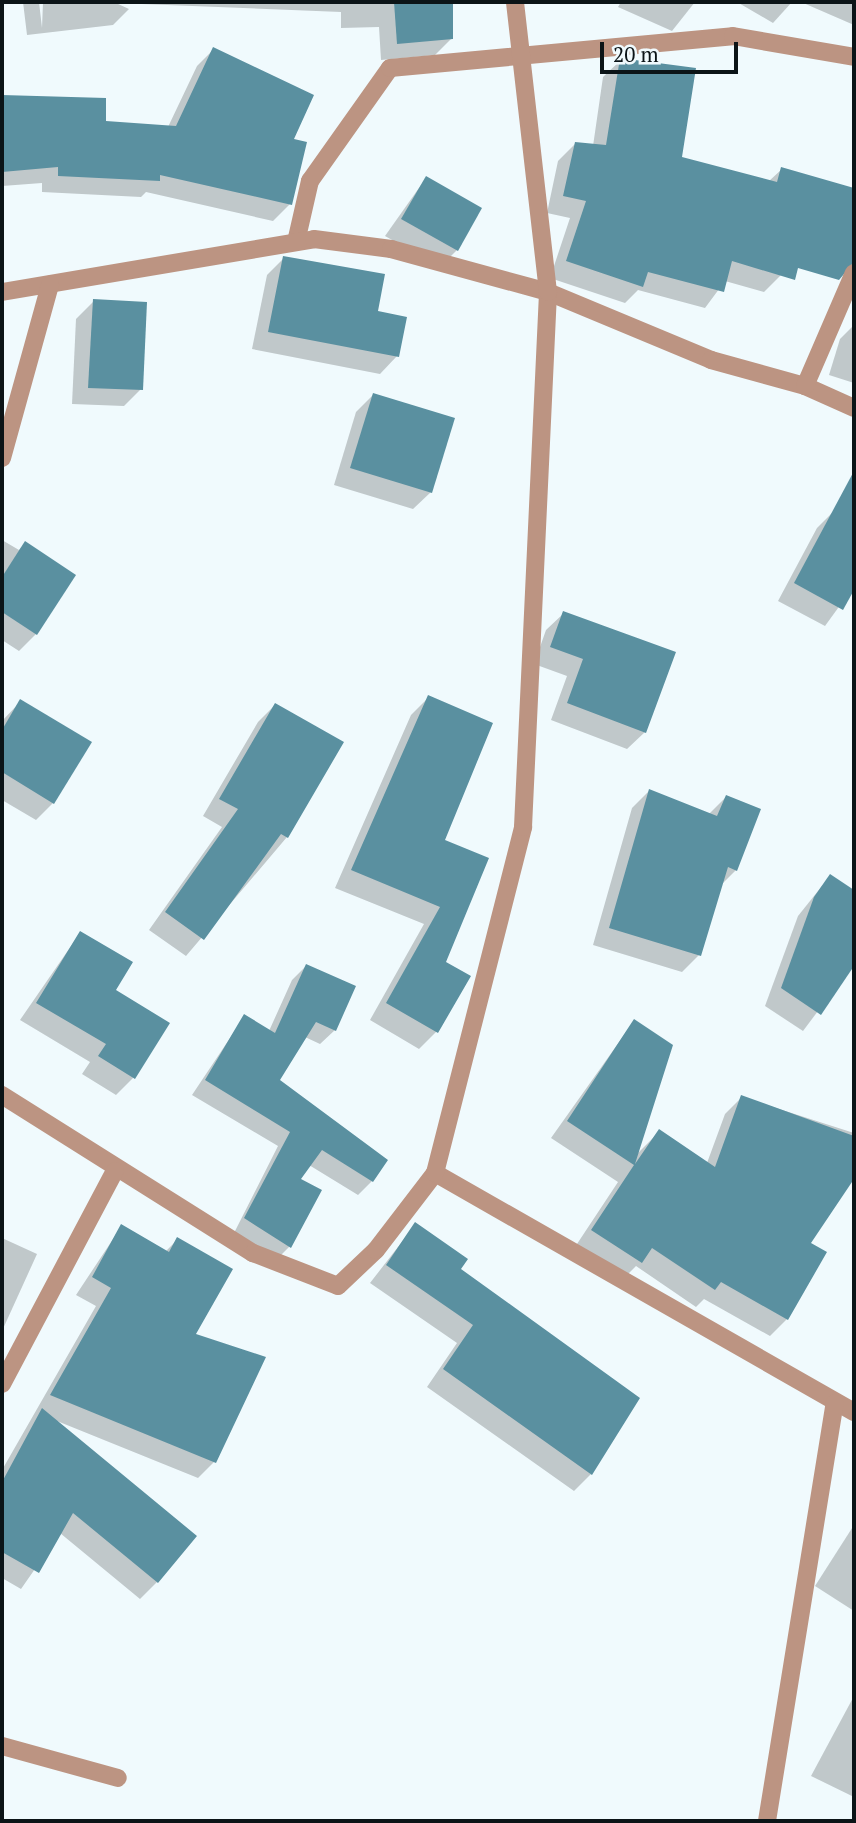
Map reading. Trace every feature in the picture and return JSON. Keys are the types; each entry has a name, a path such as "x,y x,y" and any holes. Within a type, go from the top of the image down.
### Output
{"street":[{"path":"2,1095 115,1171 253,1253 338,1286 376,1250 435,1173 523,827 548,292 515,2"},
{"path":"296,242 310,180 390,68 523,59 733,36 854,57"},
{"path":"2,292 296,242 391,249 548,292 711,360 805,386 854,408"},
{"path":"805,386 854,273"},
{"path":"2,458 50,285"},
{"path":"2,1384 115,1171"},
{"path":"435,1173 854,1412"},
{"path":"767,1821 835,1403"},
{"path":"2,1746 118,1778"}],"building":[{"path":"394,2 453,2 453,39 397,44"},
{"path":"213,47 314,95 294,139 307,142 292,205 160,175 160,181 58,176 58,167 2,172 2,95 106,98 106,121 176,126"},
{"path":"620,58 696,68 682,157 777,182 781,167 854,188 854,262 839,280 798,268 795,280 732,261 724,292 648,272 643,287 566,261 586,201 563,196 575,142 606,145"},
{"path":"426,176 482,208 458,251 401,219"},
{"path":"283,256 385,274 378,311 407,317 399,357 268,332"},
{"path":"93,299 147,302 143,390 88,388"},
{"path":"373,393 455,418 432,493 350,468"},
{"path":"854,471 854,590 843,610 794,583"},
{"path":"25,541 76,575 37,635 2,612 2,577"},
{"path":"563,611 676,652 646,733 567,703 583,659 550,647"},
{"path":"428,695 493,723 445,840 489,858 446,962 471,976 438,1033 386,1003 440,907 351,870"},
{"path":"20,699 92,742 54,804 2,772 2,730"},
{"path":"275,703 344,742 288,838 281,834 204,940 165,912 238,809 219,799"},
{"path":"649,789 717,816 726,795 761,809 737,871 728,867 701,956 609,928"},
{"path":"830,874 854,890 854,966 821,1015 781,988 814,897"},
{"path":"80,931 133,962 116,990 170,1023 135,1079 98,1056 106,1044 36,1003"},
{"path":"306,964 356,986 336,1031 316,1022 280,1080 388,1160 373,1182 322,1150 301,1179 322,1190 291,1248 244,1218 290,1132 205,1080 244,1014 275,1033"},
{"path":"634,1019 673,1045 635,1164 659,1129 715,1167 741,1095 854,1136 854,1179 811,1243 827,1252 788,1320 721,1282 715,1290 652,1248 642,1263 591,1230 634,1165 567,1121"},
{"path":"415,1222 468,1259 461,1269 640,1398 592,1475 443,1369 473,1325 386,1265"},
{"path":"121,1224 169,1252 177,1237 233,1269 196,1334 266,1357 216,1463 50,1395 111,1288 92,1277"},
{"path":"42,1408 197,1536 158,1583 73,1513 39,1573 2,1552 2,1482"}]}
